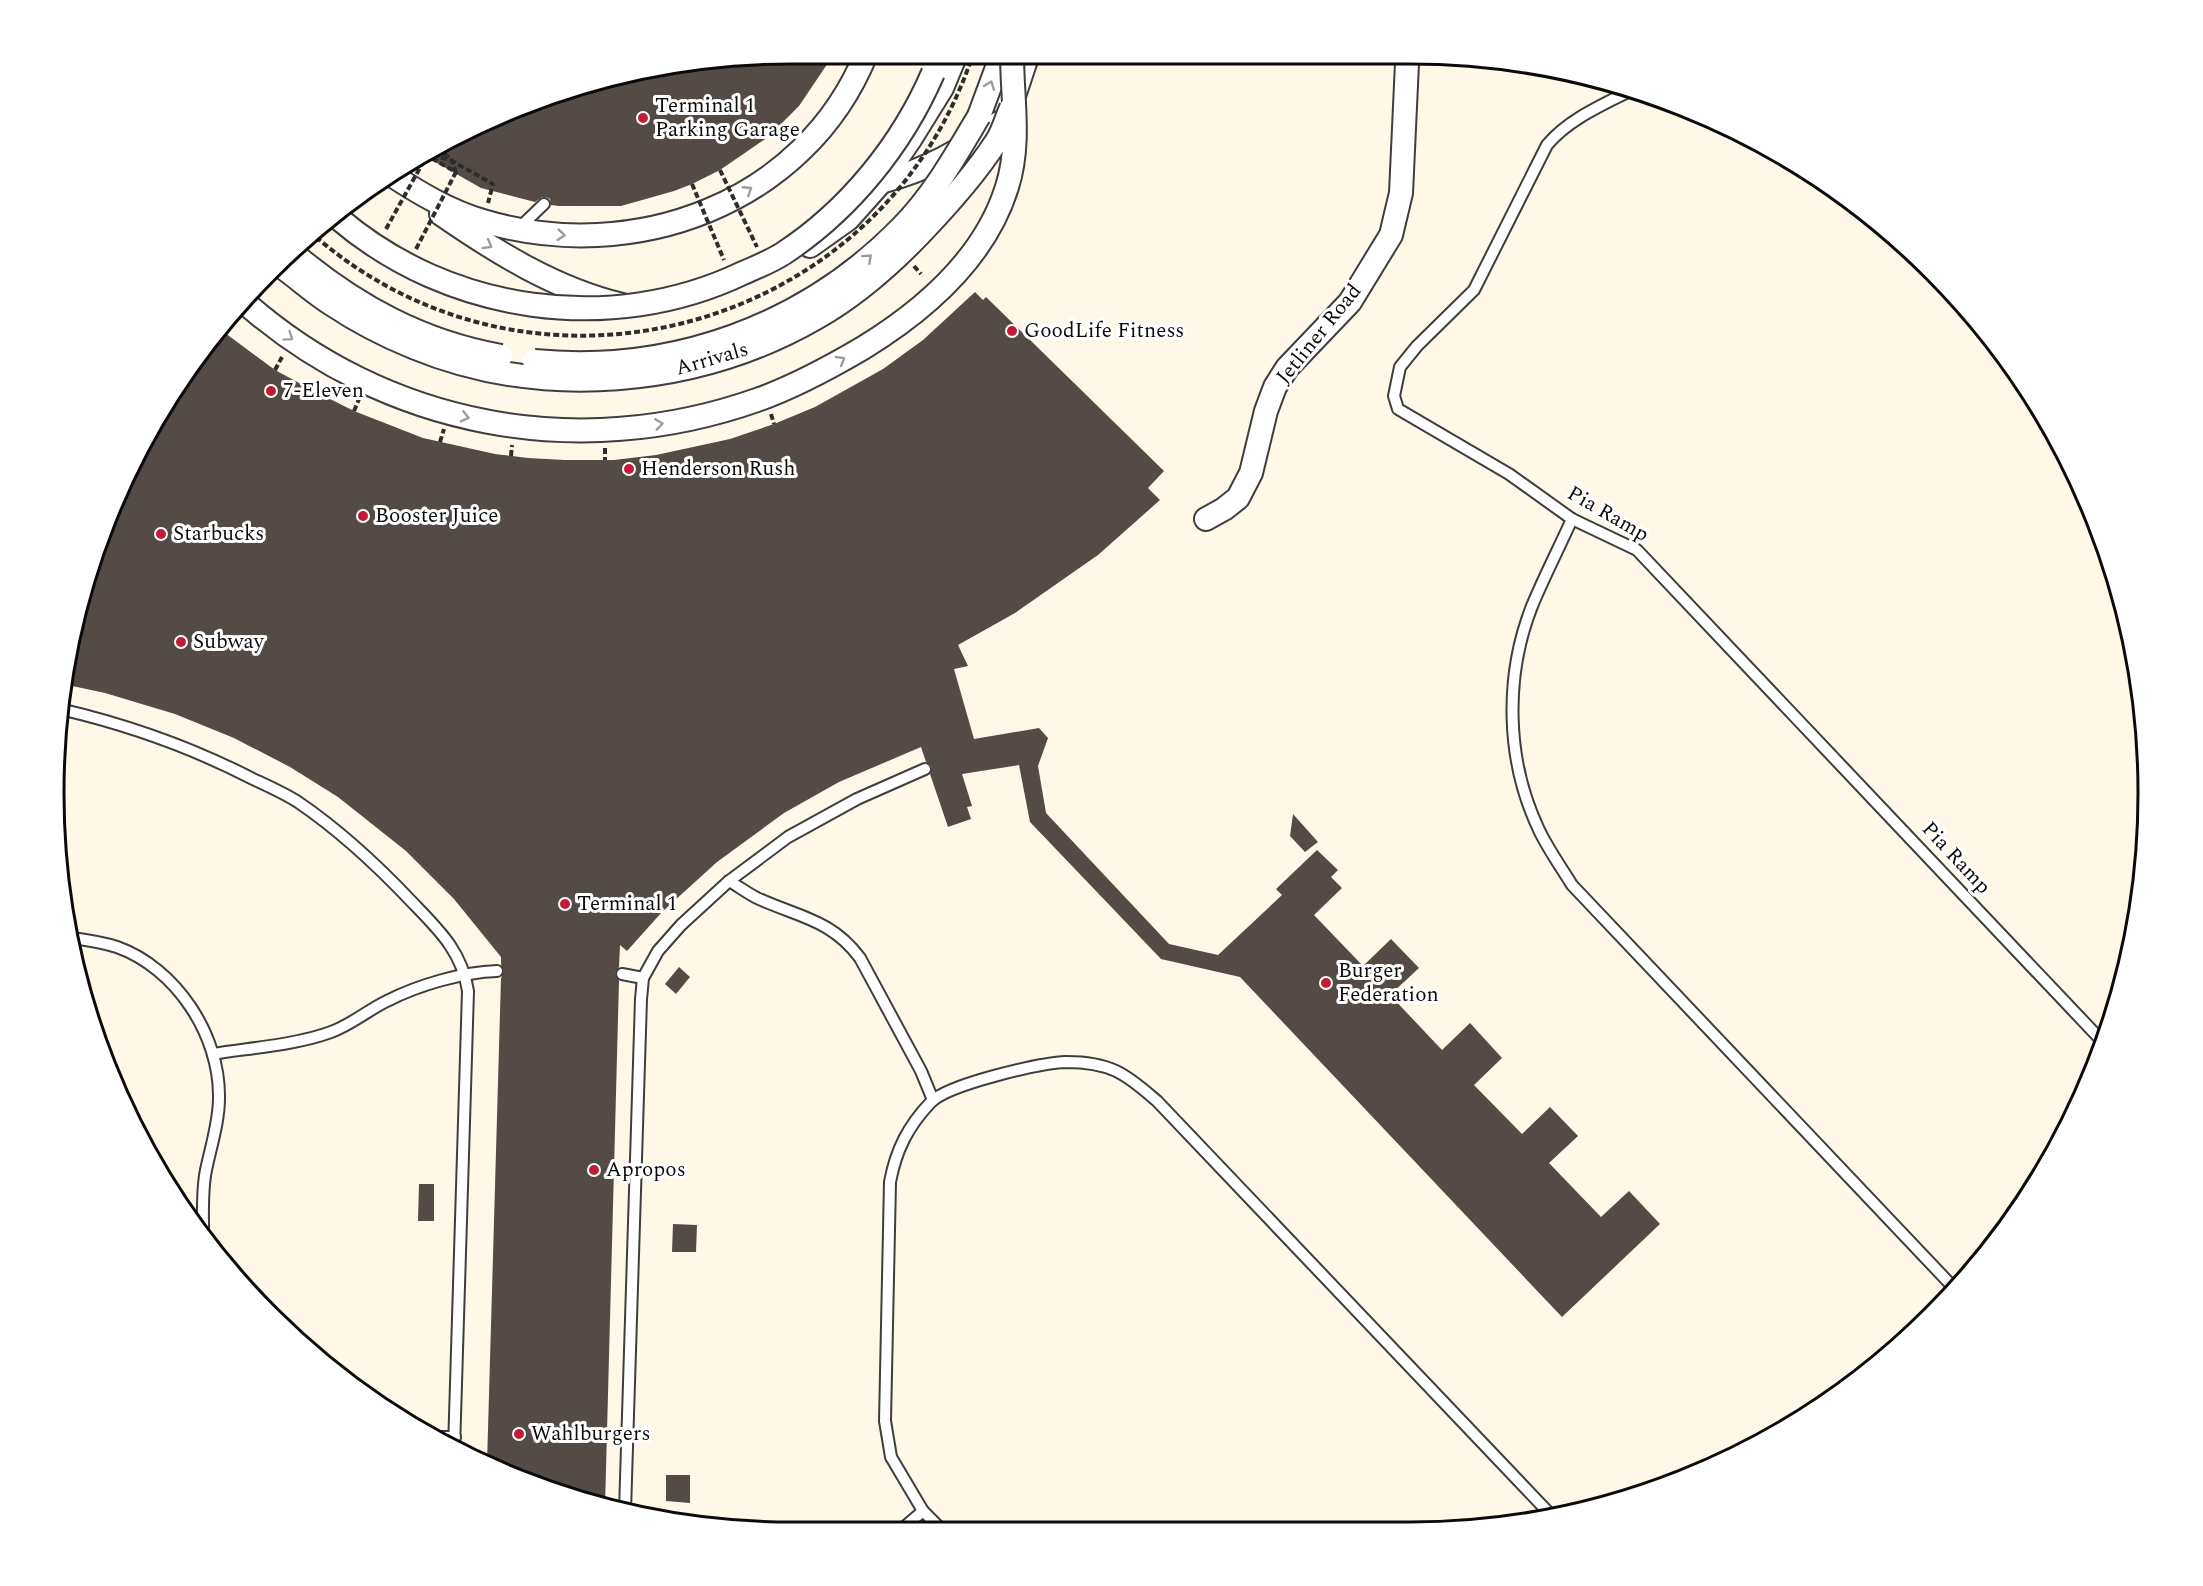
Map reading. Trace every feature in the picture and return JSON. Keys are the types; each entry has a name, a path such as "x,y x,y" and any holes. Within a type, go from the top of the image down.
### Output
{"street":[{"path":"400,180 435,202 483,221 518,229 571,236 611,235 667,225 710,211 743,194 779,169 799,152 840,104 856,65"},
{"path":"342,221 368,242 419,269 499,300 531,306 590,309 645,304 702,290 782,255 828,220 869,176 895,142 925,92 936,65"},
{"path":"338,224 399,268 452,292 495,305 541,313 591,314 642,309 673,303 751,277 802,251 848,219 881,182 911,138 942,88 951,65"},
{"path":"299,258 318,275 380,315 430,336 489,354 557,363 593,363 630,361 695,349 743,333 790,312 841,280 902,228 938,183 979,116 998,65"},
{"path":"287,269 359,317 411,342 456,358 511,370 559,376 614,374 669,368 735,352 769,339 812,317 849,294 894,256 931,218 964,178 1016,93 1021,65"},
{"path":"251,307 285,334 349,375 403,399 441,412 477,420 529,429 564,431 614,429 689,419 758,400 815,375 897,327 954,275 977,246 999,206 1012,169 1022,65"},
{"name":"Arrivals","path":"287,269 332,305 412,347 449,360 487,369 579,381 636,377 675,370 728,356 775,339 817,318 878,275 901,254 933,221 998,140 1025,71 1024,65"},
{"name":"Jetliner Road","path":"1206,519 1238,498 1251,473 1266,411 1275,387 1287,368 1350,302 1391,235 1401,193 1407,65"},
{"path":"881,182 913,173 945,159 999,123"},
{"path":"399,181 476,239 533,271 593,297 642,309"}],"lane":[{"name":"Pia Ramp","path":"1621,96 1573,121 1558,132 1547,146 1474,290 1417,346 1400,367 1394,396 1398,410 1509,474 1572,519 1637,550 2097,1035"},
{"path":"518,229 544,204"},
{"path":"1572,519 1531,608 1514,670 1512,739 1521,782 1539,830 1572,885 1949,1283"},
{"path":"70,711 169,740 296,801 346,838 393,882 436,927 454,950 466,973 468,991 455,1437"},
{"path":"625,1502 643,978 658,951 681,926 729,881 788,837 858,799 925,769"},
{"path":"729,881 755,897 818,922 848,942 860,958 921,1071 933,1100"},
{"path":"79,939 117,947 138,957 179,991 194,1011 213,1054 219,1098 217,1119 205,1171 203,1220"},
{"path":"213,1054 318,1036 348,1024 394,998 466,973 497,971"},
{"path":"622,974 643,978"},
{"path":"933,1522 923,1511 891,1457 885,1420 890,1182 894,1160 902,1140 933,1100 958,1088 994,1076 1065,1062 1090,1064 1115,1071 1132,1081 1156,1101 1545,1509"},
{"path":"910,1522 923,1511"}],"path":[{"path":"320,240 369,275 413,301 479,323 521,332 588,336 642,332 681,323 738,306 770,292 816,265 850,237 909,179 933,144 956,102 970,65"},
{"path":"433,160 456,172 452,161 445,154"},
{"path":"437,158 452,161 493,183 483,221"},
{"path":"914,266 921,273"},
{"path":"275,370 282,357"},
{"path":"354,411 359,399"},
{"path":"440,442 445,425"},
{"path":"511,456 512,443"},
{"path":"605,448 605,460"}],"building":[{"name":"Terminal 1 Parking Garage","path":"827,65 799,106 768,137 720,170 674,191 621,206 559,206 551,205 550,199 546,197 535,202 481,188 432,160 514,120 604,89 651,78 698,71 745,66"},
{"name":"Terminal 1","path":"975,292 983,300 986,297 1164,471 1148,488 1160,500 1098,555 1015,613 958,645 968,666 954,669 974,739 1039,728 1048,738 1038,766 1046,813 1169,944 1218,955 1282,895 1276,889 1317,850 1338,870 1331,877 1342,888 1314,915 1363,966 1391,939 1419,968 1390,995 1442,1050 1470,1023 1502,1058 1474,1085 1522,1134 1550,1107 1578,1136 1549,1163 1601,1217 1629,1191 1660,1224 1562,1317 1240,977 1161,959 1030,822 1019,765 962,774 972,806 967,807 971,819 948,827 930,774 932,767 926,762 921,747 839,782 784,813 717,862 662,912 627,951 620,945 619,967 615,973 619,981 604,1497 559,1483 487,1454 501,978 504,971 501,957 454,899 406,851 338,797 290,767 234,738 175,714 105,693 73,686 89,604 120,514 140,471 187,388 227,335 275,370 316,392 354,411 423,438 495,454 565,460 614,460 656,455 730,439 815,407 883,369 923,340"},
{"path":"1293,814 1318,842 1305,852 1290,836"},
{"path":"679,967 690,977 676,994 665,984"},
{"path":"419,1184 434,1184 434,1221 418,1221"},
{"path":"673,1224 697,1225 696,1252 672,1252"},
{"path":"666,1475 690,1475 690,1503 666,1501"}],"place":[{"name":"Terminal 1 Parking Garage","path":"643,118"},
{"name":"GoodLife Fitness","path":"1012,331"},
{"name":"7-Eleven","path":"271,391"},
{"name":"Henderson Rush","path":"629,469"},
{"name":"Booster Juice","path":"363,516"},
{"name":"Starbucks","path":"161,534"},
{"name":"Subway","path":"181,642"},
{"name":"Terminal 1","path":"565,904"},
{"name":"Burger Federation","path":"1326,983"},
{"name":"Apropos","path":"594,1170"},
{"name":"Wahlburgers","path":"519,1434"}]}
